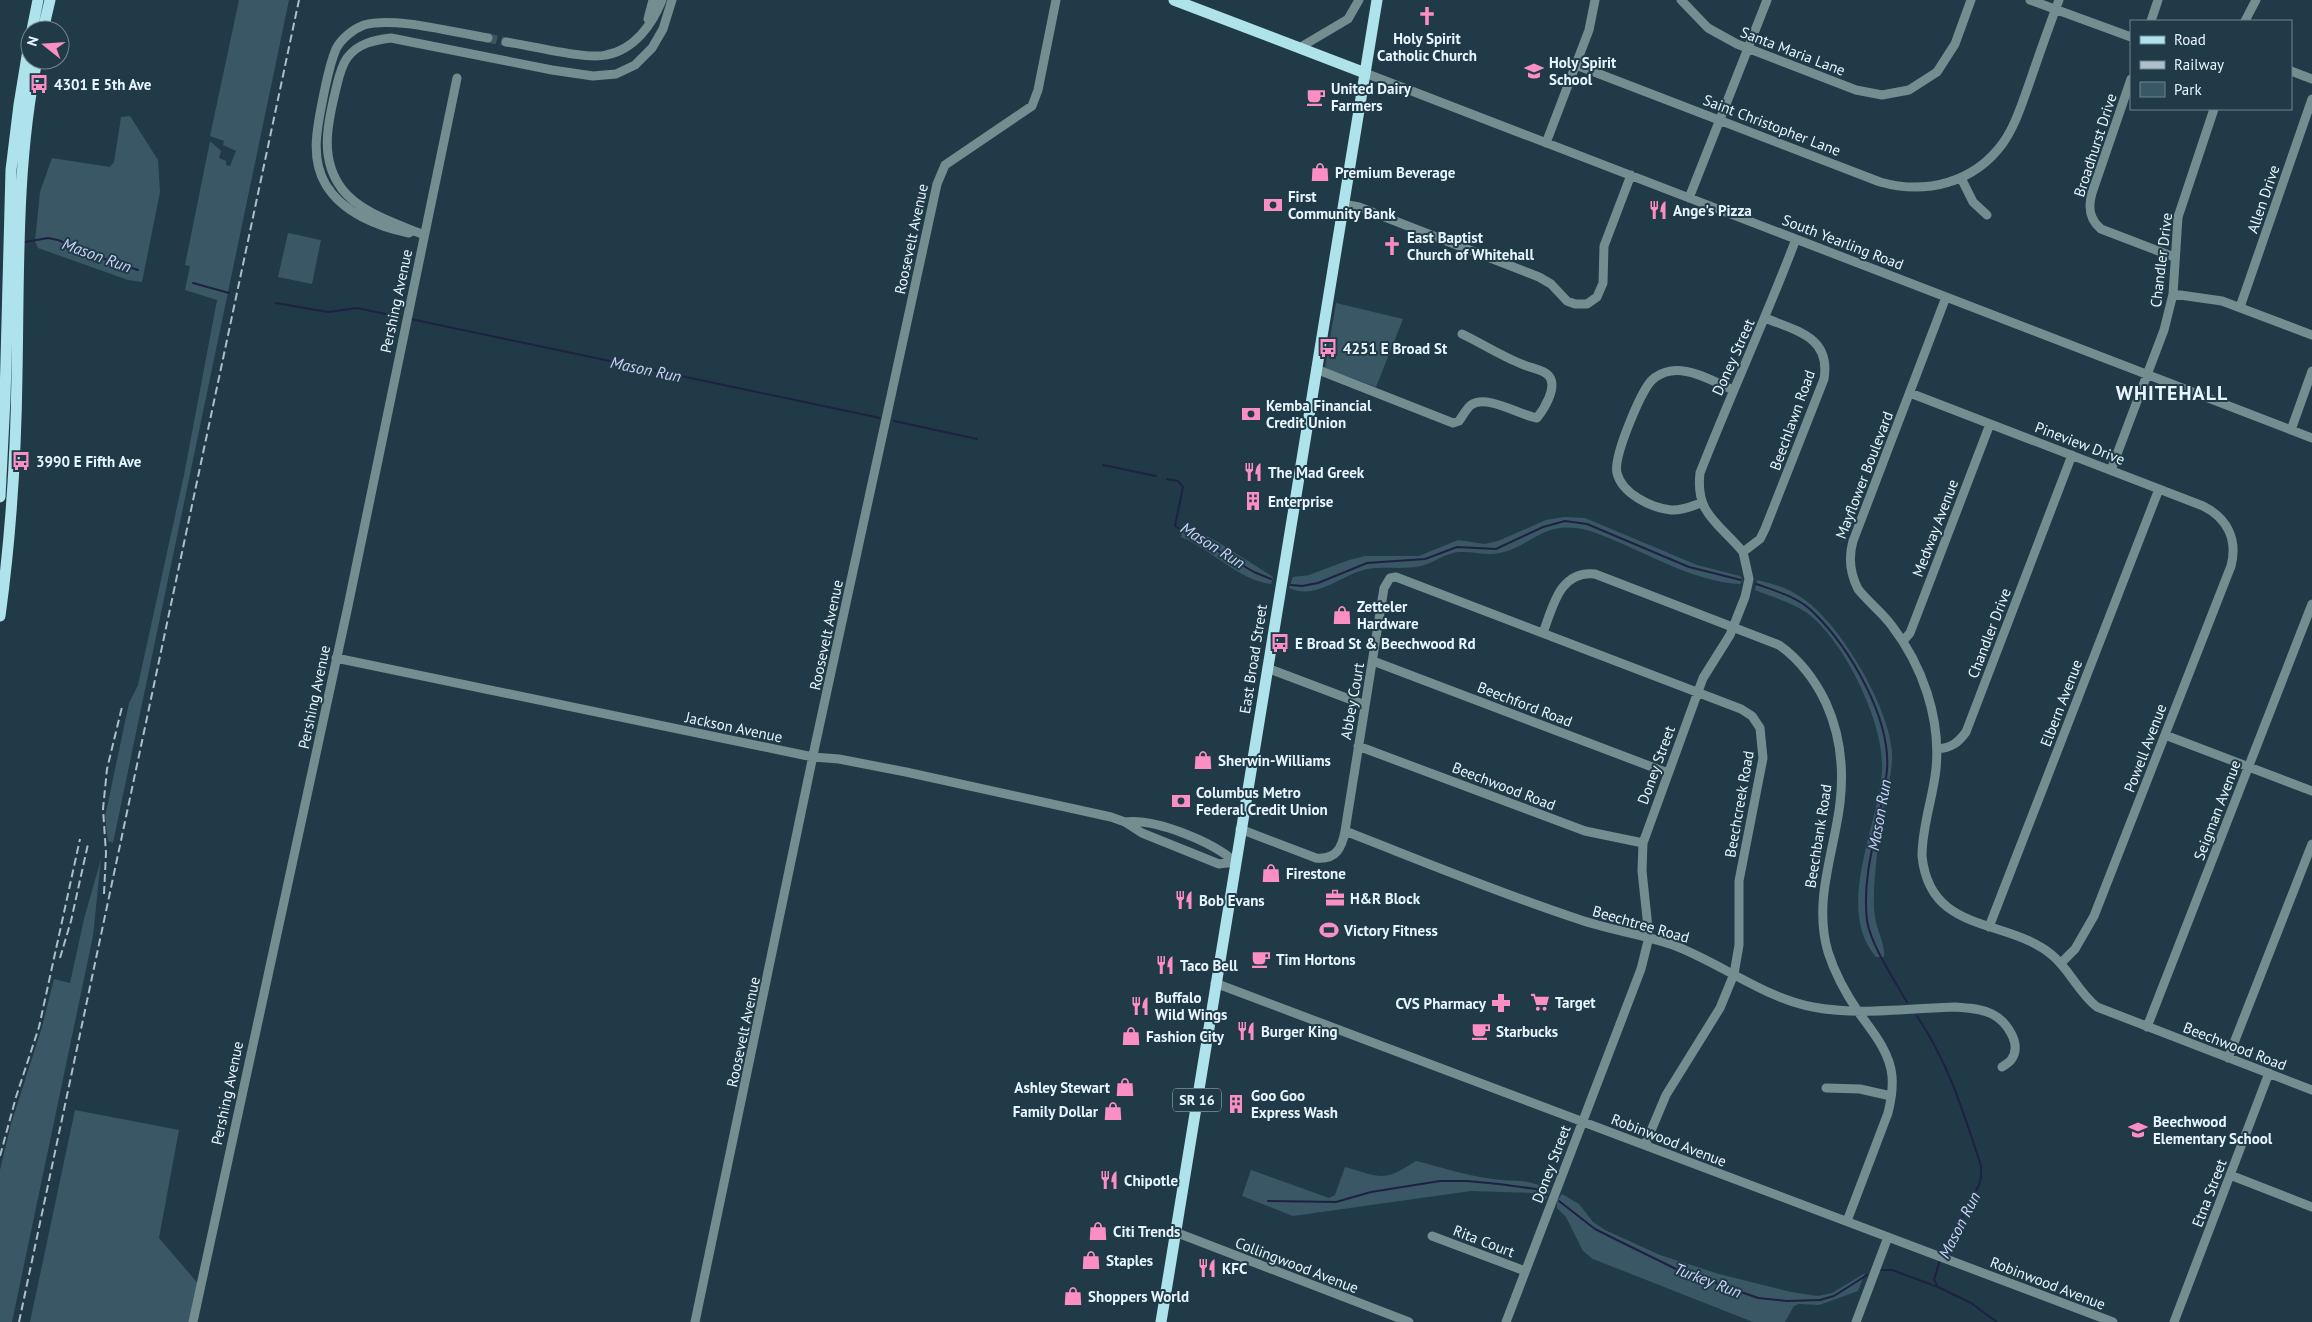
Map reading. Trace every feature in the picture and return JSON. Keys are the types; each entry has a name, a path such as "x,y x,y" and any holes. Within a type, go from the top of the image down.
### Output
{"main road":[{"path":"34,20 38,0"},
{"path":"45,20 50,0"},
{"path":"1174,0 1365,73"},
{"name":"East Broad Street","path":"1161,1322 1376,0"},
{"path":"0,497 6,398 9,229 14,144 25,70"},
{"path":"0,616 12,491 17,377 9,229 35,70"}],"street":[{"path":"645,29 653,0"},
{"path":"506,42 579,54 605,56 634,42 655,17 662,0"},
{"path":"424,235 354,201 341,189 332,169 327,154 326,138 340,72 348,57 359,47 375,40 391,38 552,70 593,76 616,74 635,65 652,48 663,29 672,0"},
{"name":"Roosevelt Avenue","path":"695,1322 772,961 813,757 940,173 949,162 1032,106 1038,90 1056,0"},
{"path":"1300,48 1348,19 1360,0"},
{"path":"1546,142 1589,30 1595,0"},
{"name":"Santa Maria Lane","path":"1681,0 1708,28 1722,37 1856,90 1882,94 1909,90 1937,72 1955,44 1971,0"},
{"path":"1689,198 1767,0"},
{"path":"2030,0 2130,37"},
{"name":"Saint Christopher Lane","path":"1576,64 1894,186 1908,188 1931,187 1961,178 1988,160 2010,131 2059,0"},
{"path":"2151,20 2158,0"},
{"path":"2246,20 2256,0"},
{"path":"424,235 394,230 362,216 349,209 326,186 320,173 315,148 316,132 330,65 337,48 347,35 362,26 376,22 397,23 488,38"},
{"path":"2292,71 2312,79"},
{"name":"South Yearling Road","path":"1365,73 2312,438"},
{"name":"Pershing Avenue","path":"193,1322 336,658 457,78"},
{"name":"Broadhurst Drive","path":"2130,82 2092,193 2090,212 2101,230 2174,257"},
{"name":"Allen Drive","path":"2240,307 2312,99"},
{"name":"Chandler Drive","path":"2111,470 2149,374 2164,330 2173,294 2178,217 2214,110"},
{"path":"1343,204 1359,207 1539,277 1551,284 1570,303 1583,305 1594,301 1602,290 1604,246 1631,175"},
{"path":"1961,178 1973,202 1986,215"},
{"name":"Doney Street","path":"1506,1322 1641,969 1649,938 1642,871 1643,843 1703,678 1734,627 1745,597 1749,579 1743,552 1701,503 1698,488 1700,472 1796,239"},
{"path":"2173,294 2206,298 2240,307 2312,335"},
{"name":"Mayflower Boulevard","path":"1946,297 1853,541 1850,560 1854,581 1858,589 1890,623 1903,641 1924,685 1930,705 1937,749 1933,789 1922,847 1923,867 1935,893 1946,906 1956,913 2040,947 2061,963 2087,999 2097,1007 2147,1027"},
{"name":"Beechlawn Road","path":"1743,552 1760,539 1765,529 1824,379 1825,371 1822,353 1811,338 1765,318"},
{"path":"1316,369 1453,423 1459,422 1471,406 1481,402 1492,403 1525,416 1537,418 1544,409 1552,386 1550,377 1542,371 1524,365 1462,334"},
{"path":"1701,503 1679,510 1670,510 1638,498 1621,482 1617,474 1618,457 1642,395 1652,380 1660,374 1680,370 1733,390"},
{"path":"2292,430 2312,371"},
{"name":"Pineview Drive","path":"1910,392 2212,510 2220,516 2230,533"},
{"name":"Medway Avenue","path":"1903,641 1910,633 1990,424"},
{"name":"Chandler Drive","path":"1937,749 1958,743 1966,732 2072,455"},
{"name":"Elbern Avenue","path":"1989,927 2159,489"},
{"name":"Powell Avenue","path":"2061,963 2076,949 2094,916 2231,566 2234,549 2230,533"},
{"name":"Beechbank Road","path":"1543,633 1562,587 1572,577 1584,573 1603,576 1770,641 1788,651 1815,683 1832,720 1840,748 1842,772 1840,803 1822,893 1824,931 1834,968 1858,1012 1885,1053 1892,1074 1888,1113 1846,1221"},
{"name":"Beechcreek Road","path":"1390,578 1402,578 1747,712 1757,722 1762,735 1763,758 1739,881 1739,945 1734,974 1720,1008 1666,1095 1645,1145"},
{"name":"Abbey Court","path":"1345,831 1384,588 1390,578"},
{"name":"Seigman Avenue","path":"2147,1027 2312,604"},
{"name":"Jackson Avenue","path":"336,658 813,757 839,759 910,772 1111,817 1125,822 1142,833 1219,864 1235,862"},
{"name":"Beechford Road","path":"1373,661 1668,773"},
{"path":"1267,668 1365,705"},
{"path":"2165,735 2312,792"},
{"name":"Beechwood Road","path":"1358,746 1585,831 1643,843"},
{"name":"Jackson Avenue","path":"1125,822 1146,822 1187,836 1223,851 1235,862"},
{"path":"1142,833 1146,822"},
{"path":"1240,829 1323,859 1339,850 1345,831"},
{"name":"Beechtree Road","path":"1345,831 1568,916 1649,938 1697,954 1774,996 1796,1003 1830,1010 1858,1012 1968,1008 1991,1014 2009,1029 2014,1043 2015,1049 2011,1060 2002,1067"},
{"path":"1182,850 1187,836"},
{"path":"2228,1058 2312,844"},
{"name":"Robinwood Avenue","path":"1215,983 2113,1322"},
{"name":"Beechwood Road","path":"2147,1027 2311,1087"},
{"name":"Etna Street","path":"2174,1322 2269,1073"},
{"path":"1826,1088 1860,1089 1891,1096"},
{"path":"2230,1176 2312,1207"},
{"name":"Collingwood Avenue","path":"1175,1232 1409,1322"},
{"name":"Rita Court","path":"1432,1236 1525,1271"},
{"path":"1856,1322 1888,1237"}],"green space":[{"path":"239,0 289,0 113,843 108,841 105,817 129,703 138,685 184,475 217,300 185,290 190,266 185,265 210,141 221,151 219,158 226,161 226,165 230,166 236,151 223,145 224,141 210,136"},
{"path":"130,116 158,160 160,192 142,282 128,280 38,248 35,241 40,192 52,158 110,167 114,162 121,117"},
{"path":"288,233 321,240 312,284 278,277"},
{"path":"1336,303 1403,319 1376,387 1325,368"},
{"path":"1564,517 1585,518 1697,565 1740,576 1743,580 1740,584 1710,579 1667,564 1601,535 1577,528 1560,528 1545,532 1511,550 1498,553 1459,552 1421,566 1368,569 1319,589 1299,591 1289,588 1293,577 1309,575 1349,560 1365,556 1419,556 1458,540 1484,544 1498,541 1546,520"},
{"path":"1183,524 1218,542 1273,577 1271,584 1259,582 1248,577 1181,537"},
{"path":"1757,580 1789,590 1814,607 1845,643 1872,688 1882,711 1889,733 1892,752 1890,778 1880,831 1874,891 1875,917 1884,957 1876,957 1864,937 1859,915 1862,866 1879,792 1882,770 1877,730 1860,684 1835,642 1821,626 1801,609 1755,590"},
{"path":"101,859 93,936 12,1322 0,1322 0,1170 11,1124 42,1027 54,979 70,983 84,919"},
{"path":"75,1110 179,1130 159,1238 201,1287 193,1322 30,1322"},
{"path":"1416,1161 1483,1178 1530,1182 1550,1191 1546,1200 1533,1193 1471,1191 1293,1216 1242,1196 1251,1170 1329,1198 1335,1195 1345,1167 1381,1176 1396,1173"},
{"path":"1562,1194 1579,1204 1593,1222 1605,1230 1660,1255 1719,1274 1791,1292 1818,1296 1832,1293 1865,1273 1858,1291 1819,1305 1799,1304 1794,1306 1785,1322 1753,1322 1593,1259 1583,1251 1566,1217 1557,1208 1557,1201"}],"waterway":[{"name":"Mason Run","path":"25,242 48,238 58,240 90,254 138,270"},
{"name":"Mason Run","path":"193,283 229,293"},
{"name":"Mason Run","path":"276,303 328,312 357,308 400,317"},
{"name":"Mason Run","path":"411,319 880,418"},
{"name":"Mason Run","path":"894,421 977,439"},
{"name":"Mason Run","path":"1103,465 1156,476"},
{"name":"Mason Run","path":"1167,479 1178,481 1183,487 1175,526 1254,572 1271,579"},
{"name":"Mason Run","path":"1291,585 1302,586 1318,583 1367,563 1425,559 1457,547 1496,549 1543,527 1565,521 1587,524 1689,567 1741,580"},
{"name":"Mason Run","path":"1756,584 1794,598 1813,612 1827,627 1854,664 1875,707 1882,728 1887,770 1869,863 1866,901 1867,920 1878,951 1907,1002"},
{"name":"Mason Run","path":"1917,1016 1947,1070 1981,1166 1979,1185 1942,1255"},
{"name":"Turkey Run","path":"1268,1201 1336,1202 1371,1192 1440,1181 1499,1184 1536,1189 1547,1195"},
{"name":"Turkey Run","path":"1559,1201 1595,1229 1676,1269 1758,1298 1787,1301 1820,1300 1834,1296 1867,1275"},
{"name":"Mason Run","path":"1940,1260 1934,1280 1938,1287 1971,1303 1997,1322"},
{"name":"Turkey Run","path":"1879,1270 1892,1270 1938,1287"}],"tunnel":[{"path":"488,38 506,42"}],"railway":[{"path":"19,1322 299,0"},
{"path":"104,894 106,853 103,809 107,769 122,707"},
{"path":"0,1156 16,1097 39,1027 80,839"},
{"path":"60,958 71,921 88,844"}],"place":[{"name":"Holy Spirit Catholic Church","path":"1427,16"},
{"name":"Holy Spirit School","path":"1534,71"},
{"name":"4301 E 5th Ave","path":"39,84"},
{"name":"United Dairy Farmers","path":"1316,97"},
{"name":"Premium Beverage","path":"1320,172"},
{"name":"First Community Bank","path":"1273,205"},
{"name":"Ange's Pizza","path":"1658,210"},
{"name":"East Baptist Church of Whitehall","path":"1392,246"},
{"name":"4251 E Broad St","path":"1328,348"},
{"name":"Kemba Financial Credit Union","path":"1251,414"},
{"name":"3990 E Fifth Ave","path":"21,461"},
{"name":"The Mad Greek","path":"1253,472"},
{"name":"Enterprise","path":"1253,501"},
{"name":"Zetteler Hardware","path":"1342,615"},
{"name":"E Broad St & Beechwood Rd","path":"1280,643"},
{"name":"Sherwin-Williams","path":"1203,760"},
{"name":"Columbus Metro Federal Credit Union","path":"1181,801"},
{"name":"Firestone","path":"1271,873"},
{"name":"H&R Block","path":"1335,898"},
{"name":"Bob Evans","path":"1184,900"},
{"name":"Victory Fitness","path":"1329,930"},
{"name":"Tim Hortons","path":"1261,959"},
{"name":"Taco Bell","path":"1165,965"},
{"name":"Target","path":"1540,1002"},
{"name":"CVS Pharmacy","path":"1501,1003"},
{"name":"Buffalo Wild Wings","path":"1140,1006"},
{"name":"Burger King","path":"1246,1031"},
{"name":"Starbucks","path":"1481,1031"},
{"name":"Fashion City","path":"1131,1036"},
{"name":"Ashley Stewart","path":"1125,1087"},
{"name":"Goo Goo Express Wash","path":"1236,1104"},
{"name":"Family Dollar","path":"1113,1111"},
{"name":"Beechwood Elementary School","path":"2138,1130"},
{"name":"Chipotle","path":"1109,1180"},
{"name":"Citi Trends","path":"1098,1231"},
{"name":"Staples","path":"1091,1260"},
{"name":"KFC","path":"1207,1268"},
{"name":"Shoppers World","path":"1073,1296"}],"district":[{"name":"WHITEHALL","path":"2172,393"}]}
